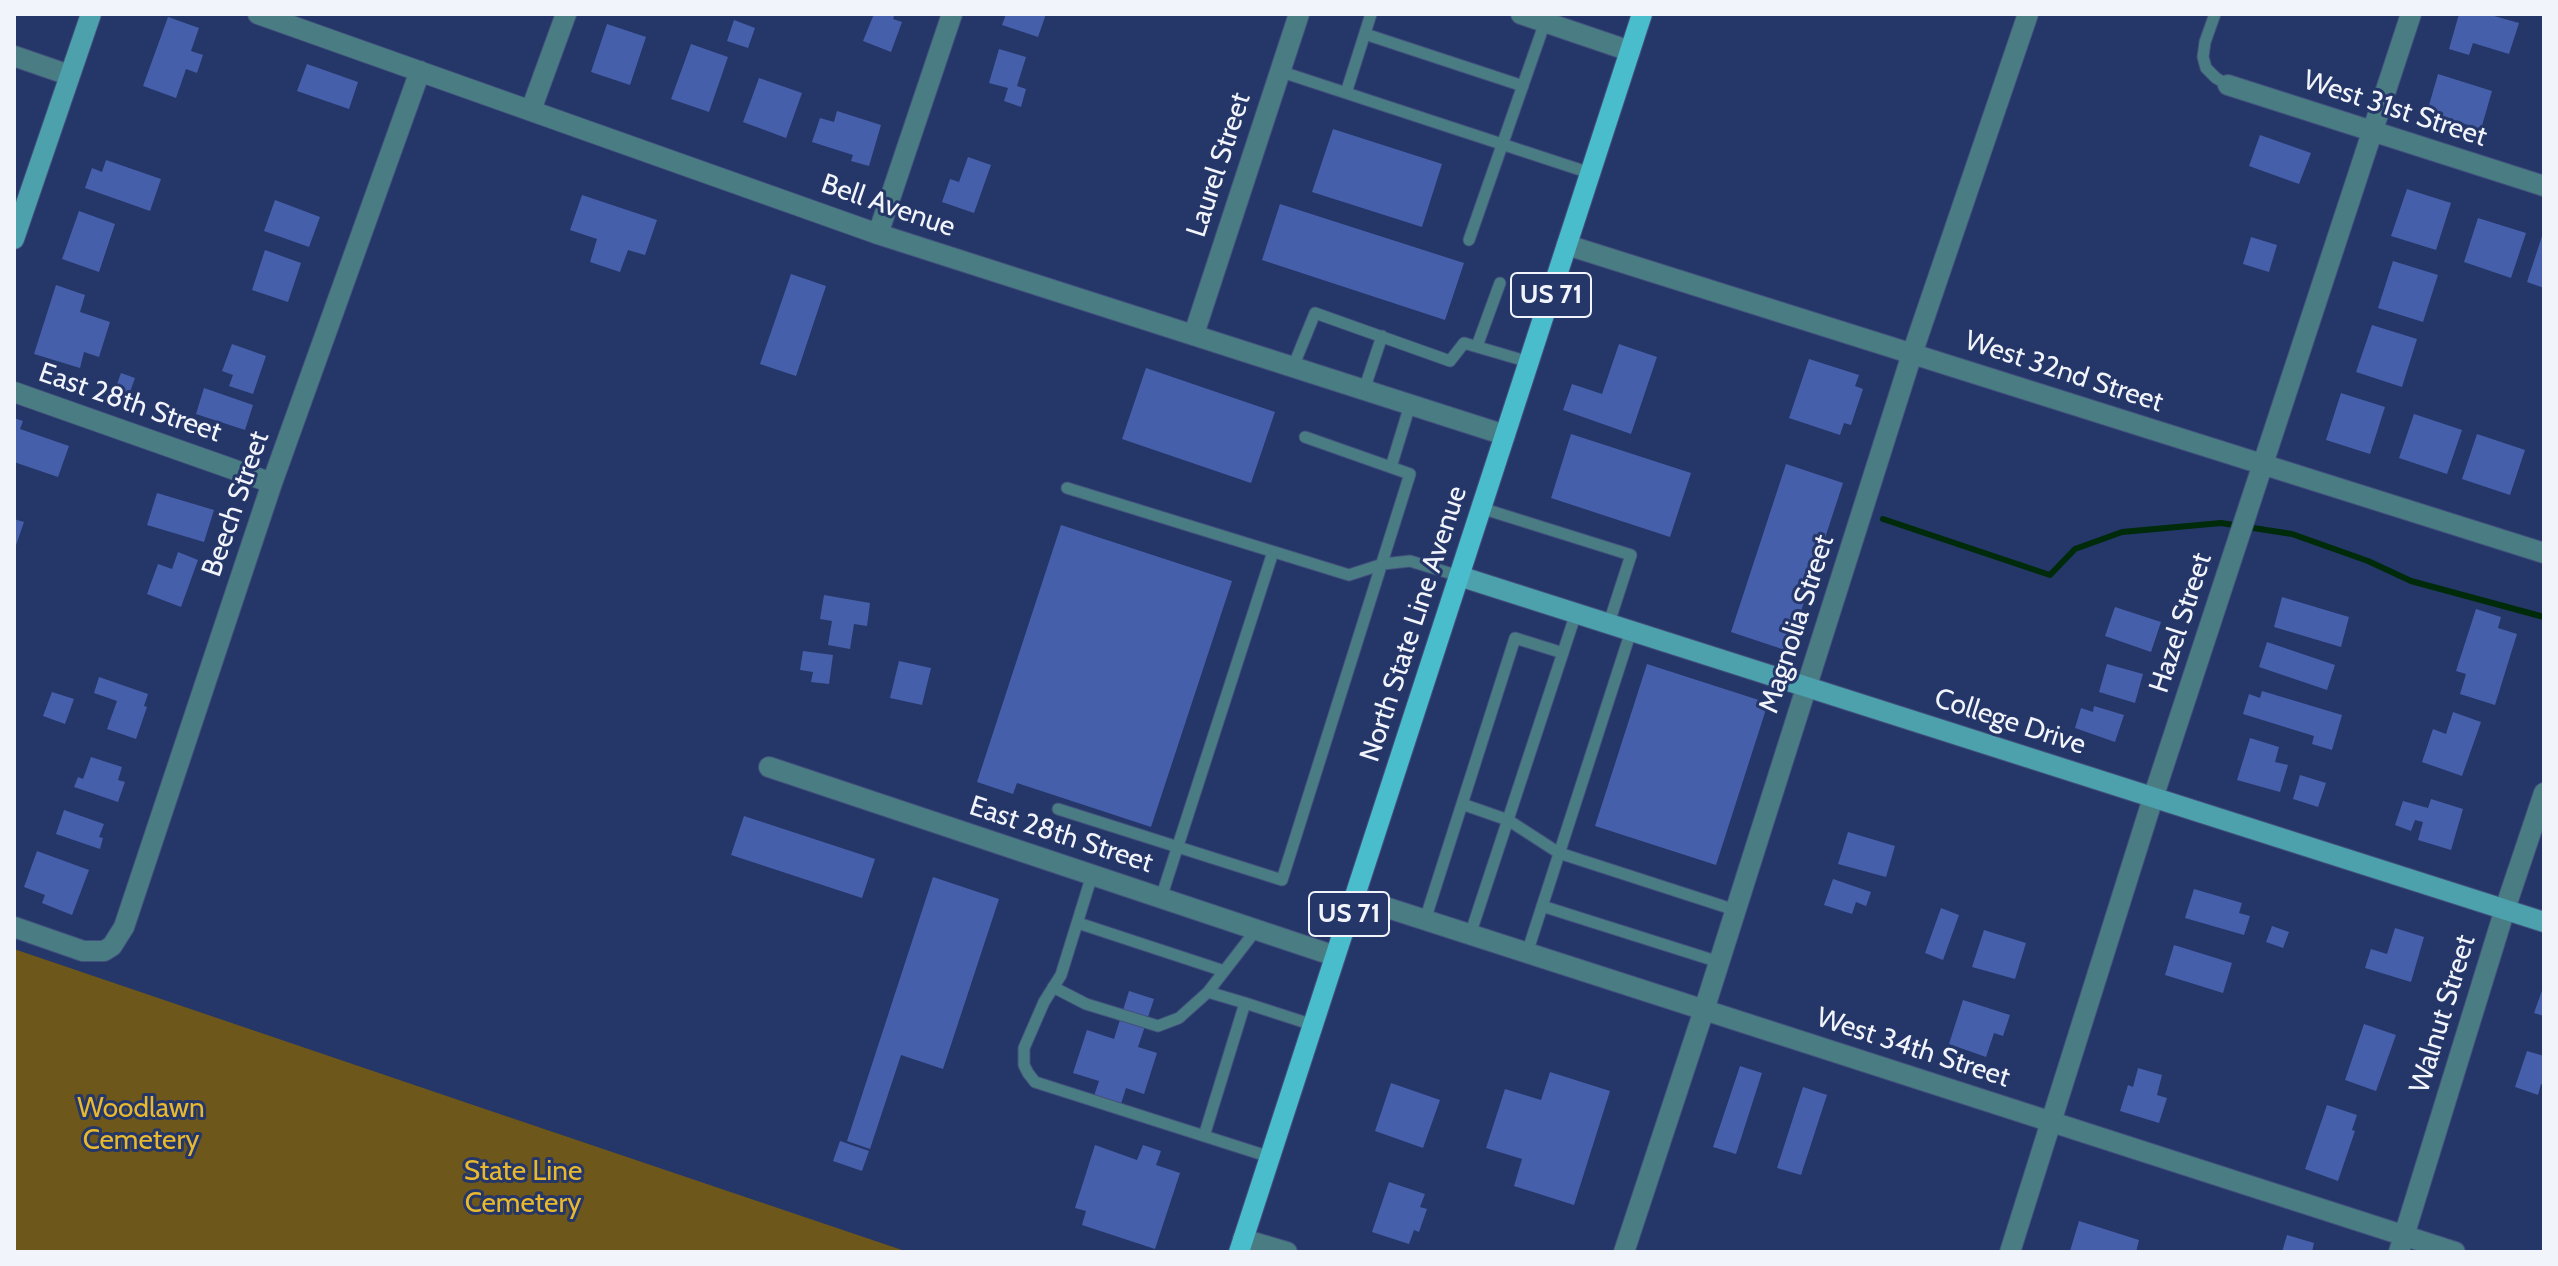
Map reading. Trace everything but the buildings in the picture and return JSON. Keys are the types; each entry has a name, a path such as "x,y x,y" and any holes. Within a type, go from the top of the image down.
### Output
{"main road":[{"name":"North State Line Avenue","path":"1241,1245 1642,14"}],"street":[{"path":"14,239 91,14"},
{"name":"Bell Avenue","path":"258,14 878,234 1505,435"},
{"path":"531,110 566,14"},
{"path":"878,234 952,14"},
{"name":"Laurel Street","path":"1194,334 1299,14"},
{"path":"1521,14 1630,51"},
{"name":"Magnolia Street","path":"1624,1252 1912,354 2028,14"},
{"name":"Hazel Street","path":"2010,1252 2153,798 2411,14"},
{"path":"14,56 69,75"},
{"name":"Beech Street","path":"14,927 83,951 104,951 112,946 124,927 272,483 420,71"},
{"name":"West 31st Street","path":"2228,85 2544,186"},
{"name":"West 32nd Street","path":"1567,245 2544,553"},
{"name":"East 28th Street","path":"14,392 272,483"},
{"name":"College Drive","path":"1459,576 2544,922"},
{"name":"East 28th Street","path":"769,767 1335,956"},
{"name":"Walnut Street","path":"2401,1244 2544,793"},
{"name":"West 34th Street","path":"1354,897 2052,1122 2401,1244 2455,1252"},
{"path":"1241,1245 1287,1252"}],"lane":[{"path":"1346,93 1371,14"},
{"path":"2215,14 2203,57 2206,68 2228,85"},
{"path":"1469,240 1545,22"},
{"path":"1365,34 1523,86"},
{"path":"1279,71 1590,173"},
{"path":"1477,346 1500,283"},
{"path":"1293,367 1315,313 1450,361 1464,343 1529,362"},
{"path":"1364,390 1382,336"},
{"path":"1391,467 1410,405"},
{"path":"1058,809 1282,880 1410,474 1305,437"},
{"path":"1067,488 1349,575 1383,564 1410,561 1459,576"},
{"path":"1481,508 1631,555 1609,623"},
{"path":"1161,898 1273,552"},
{"path":"1470,935 1576,613"},
{"path":"1527,953 1631,631"},
{"path":"1425,920 1515,638 1563,653"},
{"path":"1462,804 1508,820 1559,853 1735,910"},
{"path":"1092,875 1061,975 1024,1048 1024,1065 1035,1082 1270,1157"},
{"path":"1542,906 1719,962"},
{"path":"1078,923 1224,971"},
{"path":"1053,987 1086,1004 1158,1026 1179,1018 1208,992 1256,930"},
{"path":"1208,992 1313,1025"},
{"path":"1204,1136 1245,1003"}],"green space":[{"name":"Woodlawn Cemetery","path":"14,949 482,1108 908,1252 14,1252"}],"waterway":[{"path":"1883,519 2050,575 2075,549 2122,532 2221,523 2292,534 2368,561 2411,581 2544,617"}],"park label":[{"name":"State Line Cemetery","path":"523,1188"}]}
